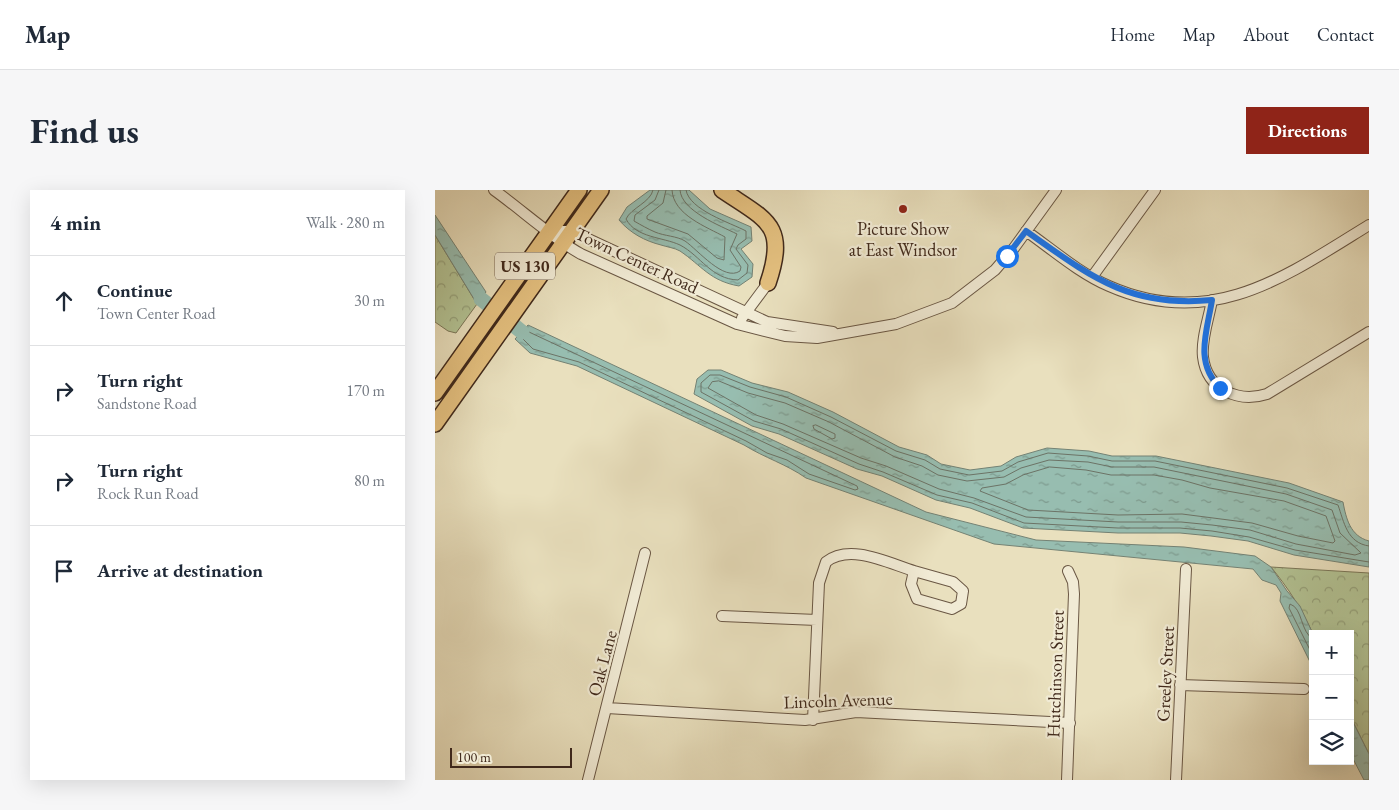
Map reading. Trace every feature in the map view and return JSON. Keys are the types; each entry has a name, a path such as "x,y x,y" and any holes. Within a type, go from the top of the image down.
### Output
{"highway":[{"name":"US 130","path":"435,393 579,190"},
{"path":"722,190 763,218 774,233 776,254 768,282"},
{"name":"US 130","path":"435,424 601,191"}],"street":[{"path":"494,190 550,231"},
{"name":"Town Center Road","path":"550,231 567,237 581,254 737,324 761,331 817,338 896,324 952,303 995,270 1056,190"},
{"path":"1092,277 1155,190"},
{"path":"1026,231 1092,277 1123,292 1151,299 1181,302 1212,300 1245,293 1271,283 1369,225"},
{"name":"Town Center Road","path":"550,231 767,322 842,333"},
{"path":"737,324 768,282"},
{"path":"1212,300 1203,350 1205,368 1220,388 1238,396 1248,398 1267,394 1369,332"},
{"path":"813,720 817,620 821,574 826,562 840,554 852,553 914,571 957,584 963,591 961,604 952,609 917,599 911,584 914,571"},
{"name":"Oak Lane","path":"588,780 645,554"},
{"name":"Greeley Street","path":"1176,780 1186,569"},
{"name":"Hutchinson Street","path":"1067,780 1074,594 1073,582 1068,571"},
{"path":"722,616 817,620"},
{"path":"1180,685 1304,690"},
{"name":"Lincoln Avenue","path":"607,708 813,720 856,712 1070,723"}],"green space":[{"path":"435,235 477,304 456,333 448,331 435,322"},
{"path":"1271,567 1369,573 1369,754 1354,724 1354,630 1311,630 1283,583"}],"water":[{"path":"650,190 689,190 710,209 751,227 752,241 741,249 753,264 752,277 739,286 721,281 680,251 649,241 628,229 619,220 627,207"},
{"path":"435,215 486,292 477,304 435,235"},
{"path":"528,325 926,512 1036,540 1184,547 1255,556 1271,567 1300,606 1311,630 1309,630 1309,660 1280,601 1281,593 1276,585 1262,580 1253,569 994,544 806,478 744,445 577,366 530,353 515,339"},
{"path":"708,370 721,370 752,383 788,392 833,412 899,447 927,455 941,464 970,470 1001,466 1016,457 1047,448 1089,451 1112,456 1156,456 1289,483 1343,502 1353,531 1369,541 1369,567 1294,555 1248,541 1211,536 1180,533 1118,533 1023,528 970,508 936,500 882,476 857,469 779,434 752,426 694,394 697,379"},
{"path":"1354,724 1369,754 1369,780 1364,780 1354,761"}],"waterway":[{"path":"481,299 522,332"}],"place":[{"name":"Picture Show at East Windsor","path":"903,209"}],"route":[{"path":"1007,256 1026,231 1092,277 1123,292 1151,299 1181,302 1212,300 1203,358 1205,368 1220,388"}]}
